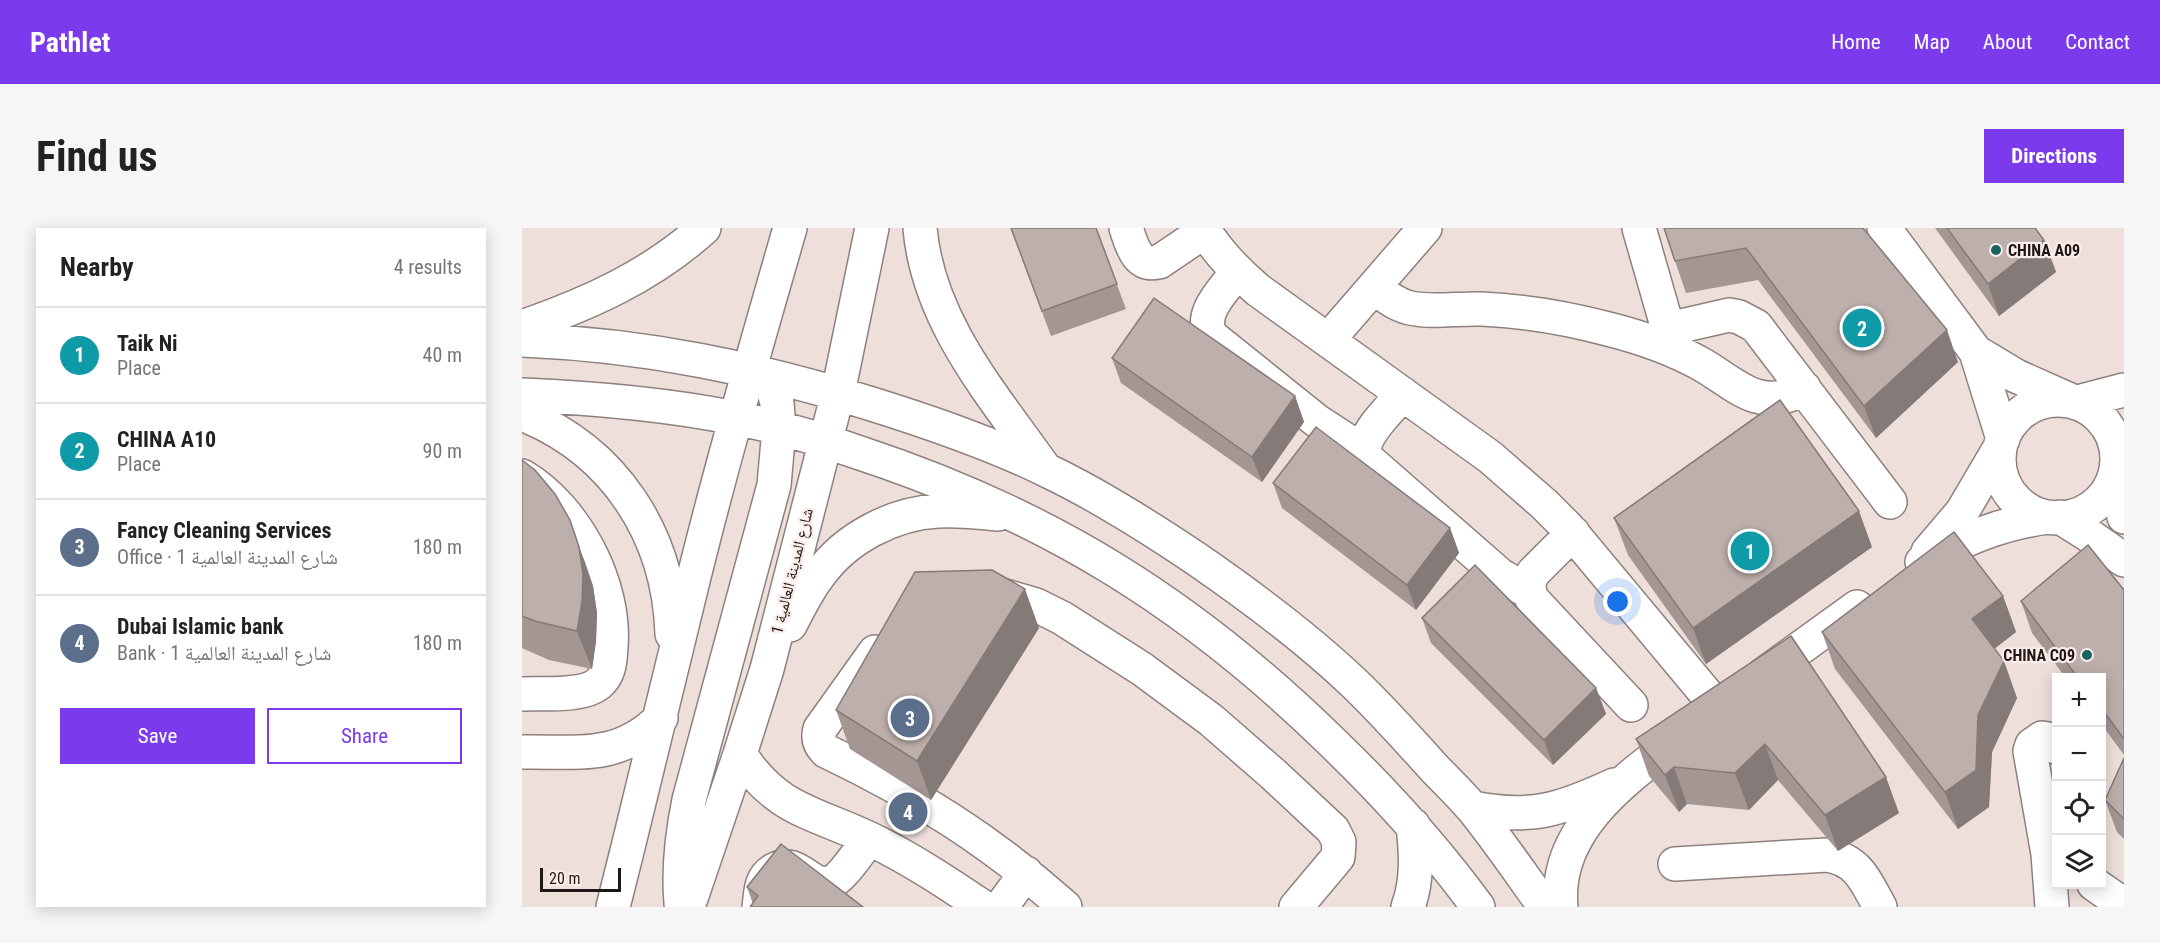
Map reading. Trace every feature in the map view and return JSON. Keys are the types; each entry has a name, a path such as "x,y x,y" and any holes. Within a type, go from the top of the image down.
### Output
{"street":[{"path":"522,327 576,307 630,282 704,228"},
{"path":"613,907 673,672 689,596 749,369 790,228"},
{"name":"شارع المدينة العالمية 1","path":"688,907 767,669 838,393 872,228"},
{"path":"920,228 927,270 947,324 968,359 1045,469"},
{"path":"1126,228 1137,256 1152,263 1159,262 1204,230 1237,272 1258,290 1505,469 1573,533 1718,708"},
{"path":"1328,340 1425,228"},
{"path":"1639,228 1671,340"},
{"path":"1884,228 1976,352 2001,444 2003,480 2010,493 2027,508 2054,517 2088,534 2124,560"},
{"path":"1237,272 1207,316 1206,324 1211,336 1317,421 1364,451 1370,462 1500,575 1529,592"},
{"path":"1375,287 1384,296 1408,308 1420,310 1483,309 1531,313 1618,332 1671,340 1698,363 1756,396 1781,398 1804,388"},
{"path":"1671,340 1729,315 1748,320 1763,333 1890,502"},
{"path":"522,340 620,347 685,357 749,369 838,393 918,419 1045,469 1107,503 1168,540 1271,612 1354,683 1473,808 1545,907"},
{"path":"1976,352 2016,376 2075,401 2099,416 2109,428 2119,458 2124,517"},
{"path":"681,907 680,861 689,800 774,485 779,429 777,403 768,380 749,369"},
{"path":"1895,579 1962,512 2011,424 2023,412 2038,403 2055,400 2075,401 2124,390"},
{"path":"1364,451 1367,438 1403,394"},
{"path":"522,395 587,398 662,406 737,418 825,441 915,471 1020,516 1120,571 1172,606 1269,682 1315,725 1413,825 1478,907"},
{"path":"522,414 557,430 592,455 626,492 646,526 659,558 668,591 673,672"},
{"path":"1561,907 1562,878 1566,859 1574,842 1584,825 1624,781 1718,708 1895,579 1978,533 2025,520 2075,515 2096,504 2111,486 2119,458"},
{"path":"522,476 546,493 560,507 594,561 608,601 612,635 608,670 597,685 579,692 522,694"},
{"path":"767,669 820,573 838,554 860,537 909,516 936,511 1020,516"},
{"path":"1573,533 1533,573 1529,579 1529,592 1532,599 1631,705"},
{"path":"963,586 1036,605 1062,618 1123,657 1210,720 1333,830 1340,842 1338,857 1296,907"},
{"path":"891,629 820,729 818,735 822,747 950,818 989,844 1065,907"},
{"path":"522,752 609,750 646,732 661,718"},
{"path":"2052,743 2042,738 2031,745 2030,751 2052,857"},
{"path":"740,754 763,785 778,797 794,807 869,839 929,872 983,906 1026,873"},
{"path":"1473,808 1505,814 1539,812 1561,808 1624,781"},
{"path":"1408,907 1415,874 1416,849 1413,825"},
{"path":"759,907 764,880 776,869 785,866 794,868 818,882 829,883 838,877 869,839"},
{"path":"1675,864 1827,855 1838,857 1857,868 1880,907"},
{"path":"2052,889 2052,907"},
{"path":"2100,889 2124,905"}],"building":[{"path":"1011,228 1096,228 1117,284 1042,311"},
{"path":"1664,228 1863,228 1947,330 1864,406 1746,248 1675,261"},
{"path":"1947,228 2035,228 2044,240 1988,284"},
{"path":"1154,298 1295,396 1252,457 1112,358"},
{"path":"1780,400 1859,511 1693,628 1614,518"},
{"path":"1316,427 1450,528 1407,585 1273,483"},
{"path":"522,460 535,470 555,494 570,520 579,547 583,575 582,602 577,631 522,616"},
{"path":"1954,532 2003,596 1972,619 2004,661 1978,715 1976,770 1945,792 1822,632"},
{"name":"CHINA C09","path":"2088,545 2124,590 2124,739 2106,714 2106,673 2074,673 2021,601"},
{"path":"1475,565 1596,688 1544,740 1422,618"},
{"path":"992,570 1025,589 917,761 836,710 915,572"},
{"path":"1791,636 1886,777 1825,815 1765,744 1735,773 1674,767 1665,775 1636,739"},
{"path":"2124,758 2124,819 2106,801"},
{"path":"781,844 863,907 750,907 758,896 747,887"}],"place":[{"name":"CHINA A09","path":"1996,250"},
{"name":"CHINA A10","path":"1862,328"},
{"name":"Taik Ni","path":"1750,551"},
{"name":"CHINA C09","path":"2087,655"},
{"name":"Fancy Cleaning Services","path":"910,718"},
{"name":"Dubai Islamic bank","path":"908,812"}]}
